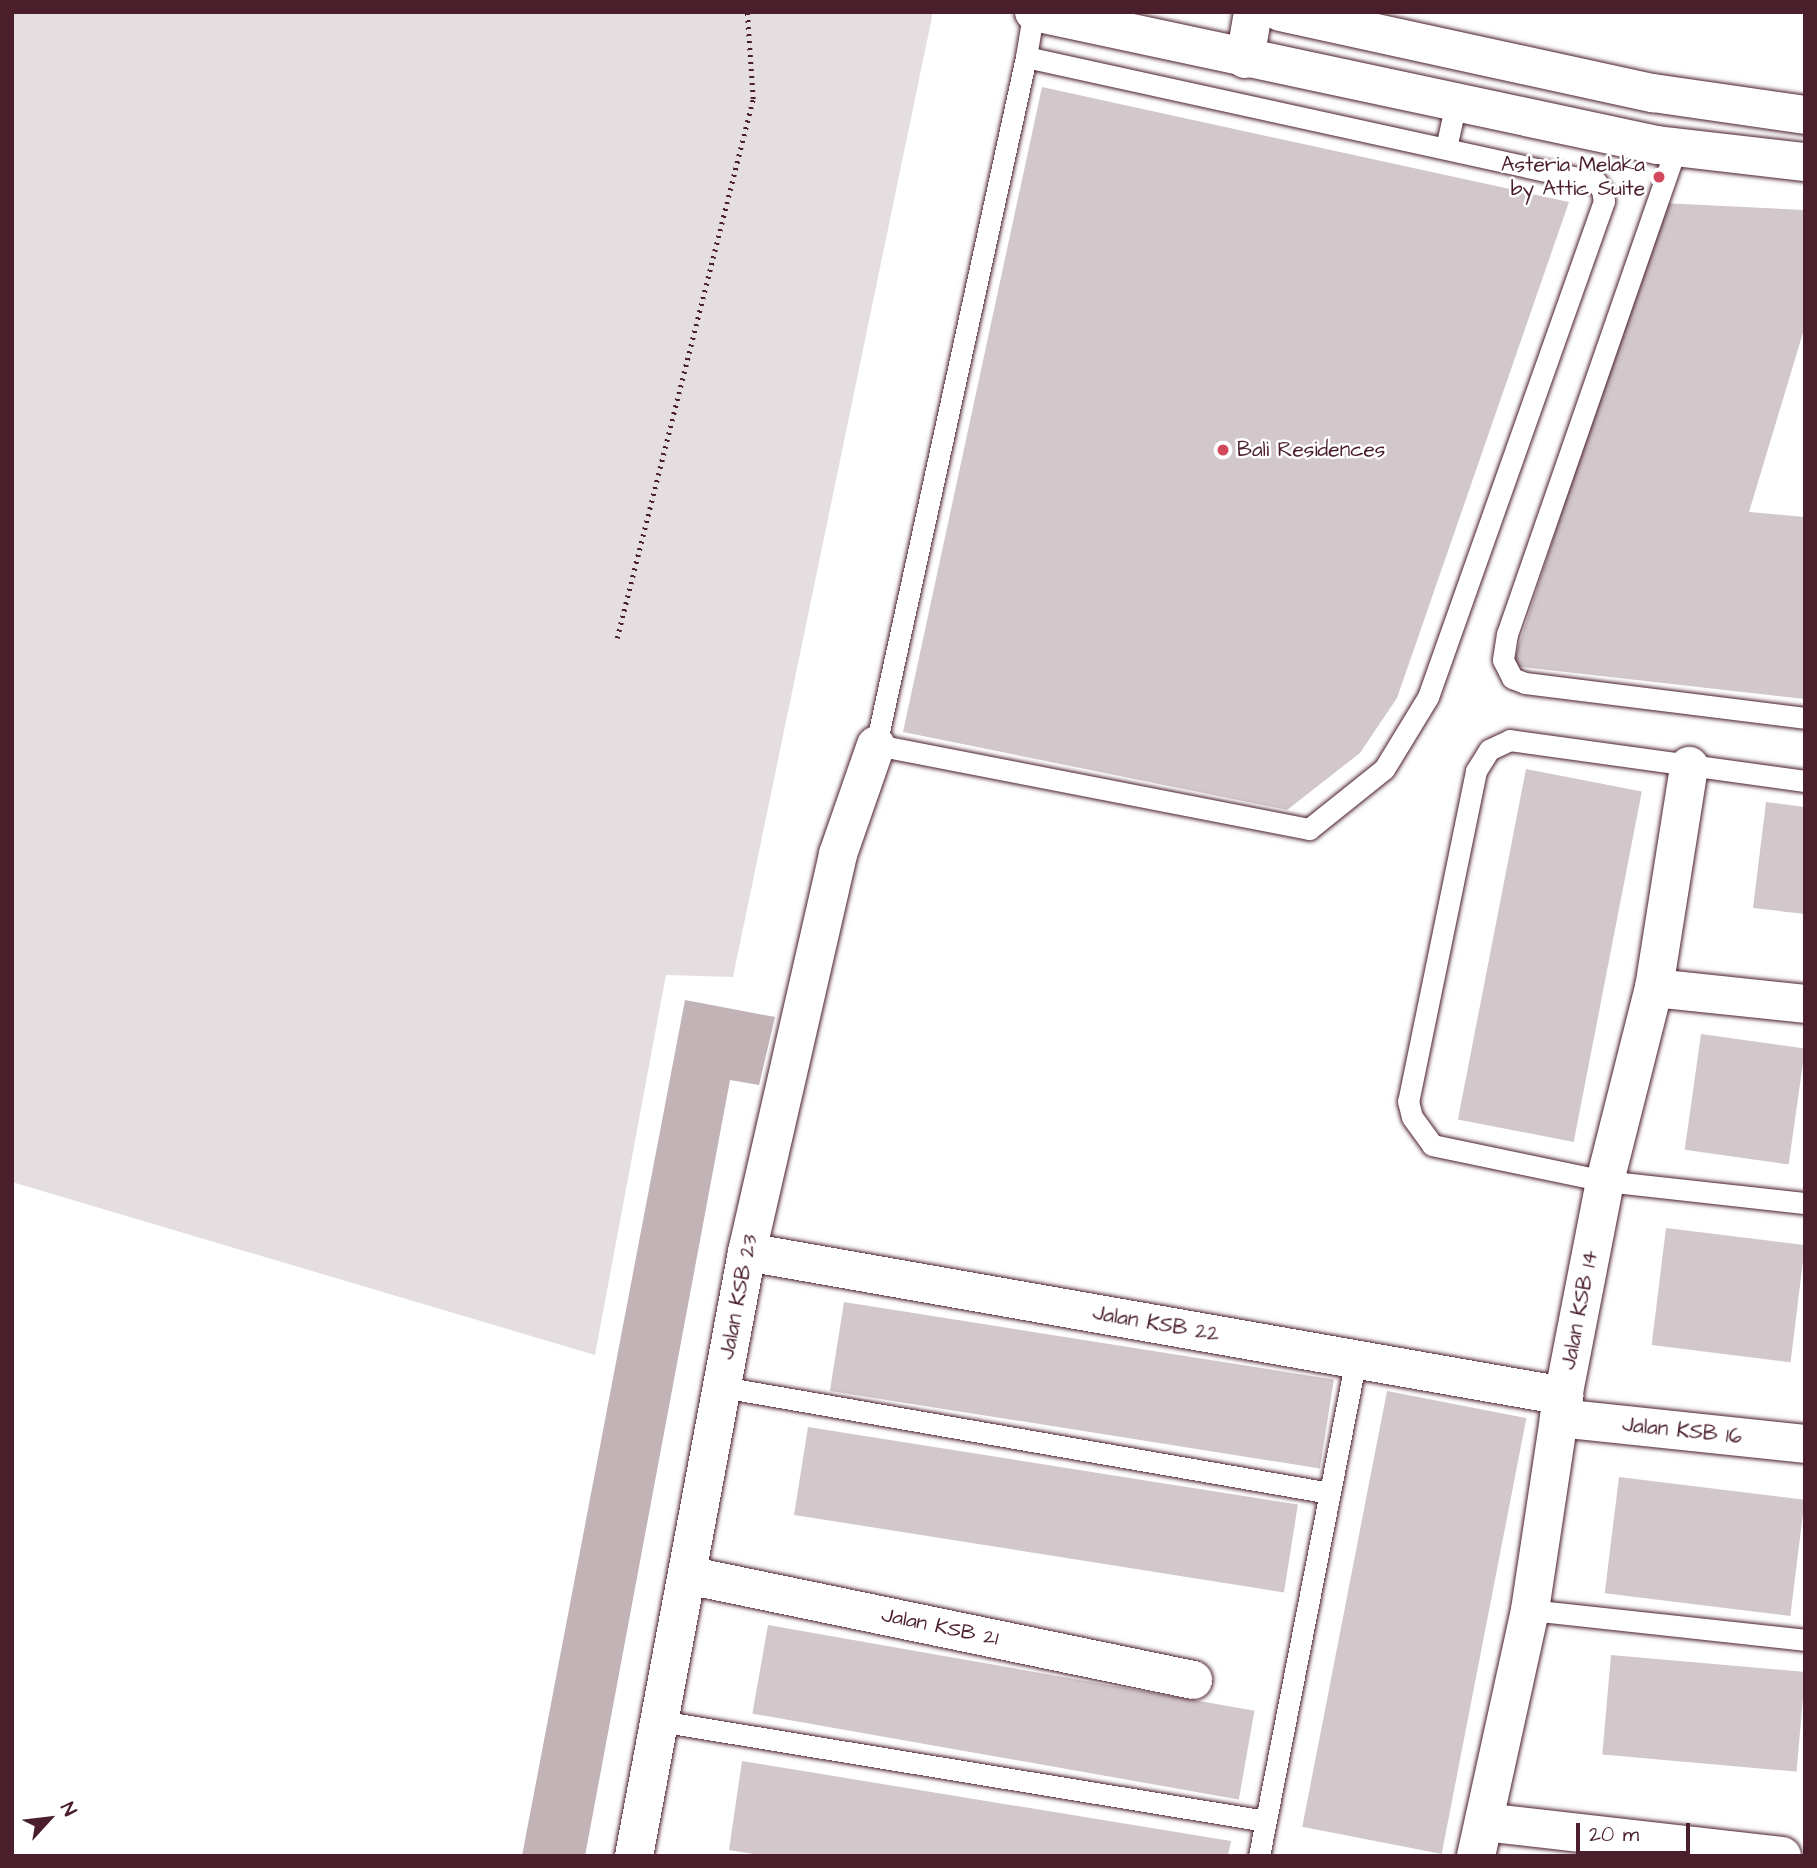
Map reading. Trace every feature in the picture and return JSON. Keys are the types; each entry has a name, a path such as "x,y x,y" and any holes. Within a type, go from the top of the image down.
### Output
{"street":[{"path":"1245,59 1253,12"},
{"path":"1280,12 1328,17 1653,93 1805,115"},
{"path":"1033,14 1676,148 1805,162"},
{"path":"1318,75 1328,17"},
{"name":"Jalan KSB 23","path":"634,1856 747,1252 838,854 876,745"},
{"name":"Jalan KSB 14","path":"1480,1839 1530,1610 1562,1407 1605,1181 1654,988 1689,766"},
{"path":"1654,988 1805,1004"},
{"name":"Jalan KSB 22","path":"747,1252 1356,1359 1562,1407"},
{"name":"Jalan KSB 16","path":"1562,1407 1805,1444"},
{"name":"Jalan KSB 21","path":"687,1575 1193,1680"},
{"path":"1480,1839 1782,1856"}],"lane":[{"path":"1026,57 1596,182 1604,201 1428,697 1384,769 1309,829 1300,831 876,745 1026,57 1033,14"},
{"path":"1446,148 1457,103"},
{"path":"1676,148 1507,634 1503,660 1512,678 1525,683 1805,718"},
{"path":"1805,781 1510,740 1489,750 1476,771 1408,1101 1412,1117 1432,1145 1605,1181 1805,1203"},
{"path":"1259,1856 1356,1359"},
{"path":"722,1387 1330,1493"},
{"path":"1530,1610 1805,1640"},
{"path":"659,1721 1266,1821"}],"path":[{"path":"617,638 753,99 747,12"}],"shaded area":[{"path":"12,12 933,12 733,977 666,975 595,1355 12,1182"},
{"path":"685,1000 775,1017 759,1085 730,1080 585,1856 522,1856"}],"building":[{"name":"Bali Residences","path":"1042,87 1569,202 1397,698 1360,753 1287,810 903,732"},
{"path":"1662,203 1805,210 1805,326 1749,512 1805,517 1805,699 1512,666"},
{"path":"1526,769 1642,792 1574,1142 1458,1119"},
{"path":"1766,802 1805,807 1805,914 1753,908"},
{"path":"1701,1034 1805,1049 1789,1164 1685,1150"},
{"path":"1666,1228 1805,1245 1791,1362 1652,1345"},
{"path":"844,1302 1334,1380 1320,1468 830,1391"},
{"path":"1387,1391 1526,1418 1442,1854 1302,1827"},
{"path":"808,1427 1298,1505 1284,1592 794,1515"},
{"path":"1619,1477 1805,1500 1790,1616 1605,1593"},
{"path":"768,1625 1254,1711 1239,1799 752,1714"},
{"path":"1611,1655 1805,1672 1797,1772 1602,1755"},
{"path":"742,1761 1231,1841 1228,1856 765,1856 729,1850"}],"place":[{"name":"Asteria Melaka by Attic Suite","path":"1659,177"},
{"name":"Bali Residences","path":"1223,450"}]}
